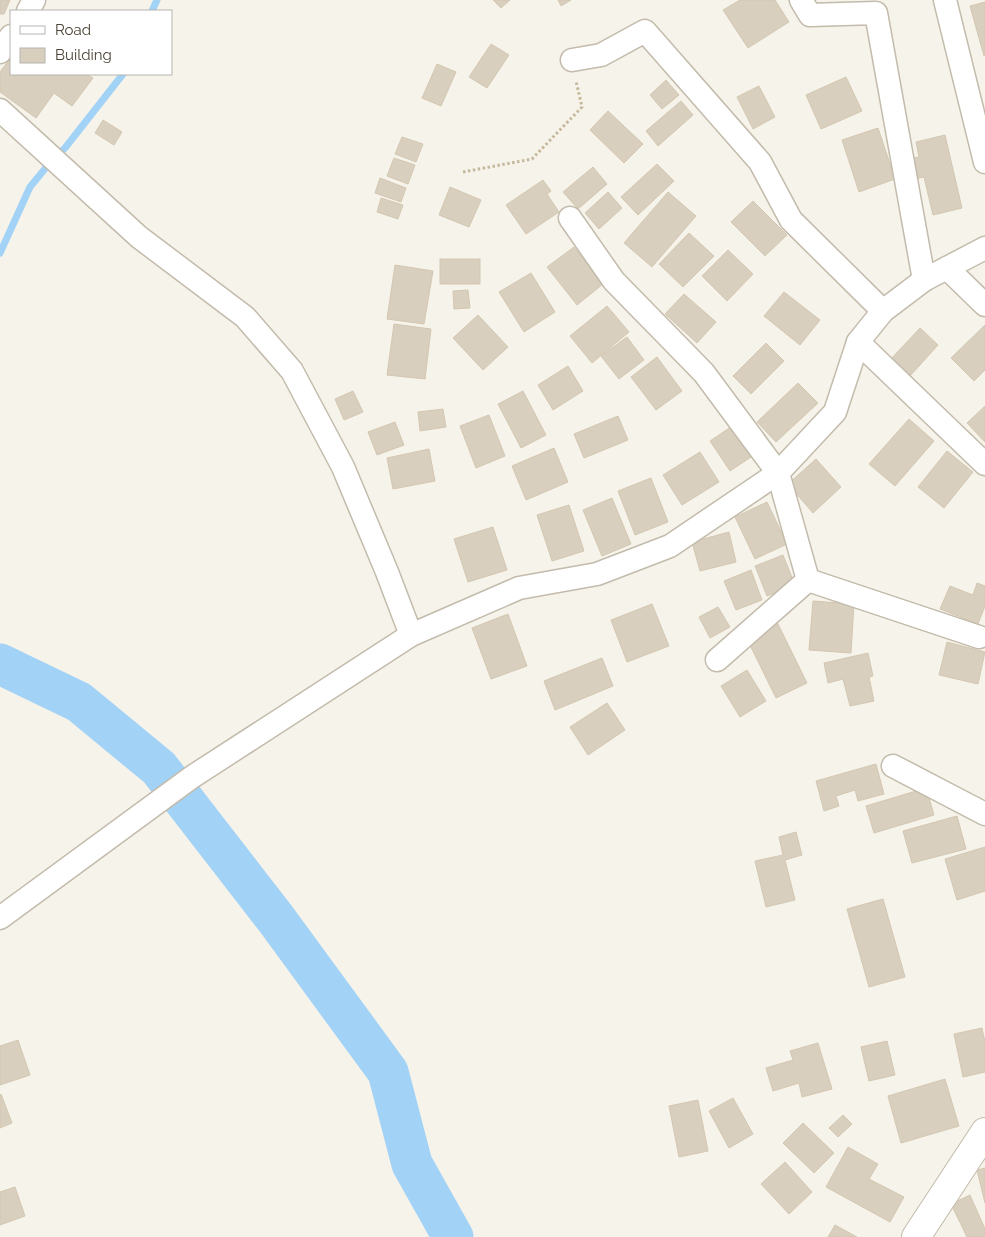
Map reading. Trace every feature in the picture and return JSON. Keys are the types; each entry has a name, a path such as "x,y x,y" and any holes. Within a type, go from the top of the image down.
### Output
{"street":[{"path":"801,0 810,15 876,12 924,280"},
{"path":"945,0 985,162"},
{"path":"572,60 601,55 645,31 760,162 791,220 883,311"},
{"path":"0,52 10,37"},
{"path":"0,110 139,237 245,317 292,371 343,467 387,572 410,635"},
{"path":"570,218 614,281 704,374 778,473 808,580"},
{"path":"0,918 192,776 410,635 519,588 597,574 670,546 778,473 835,412 858,342 883,311 924,280 985,248"},
{"path":"946,268 985,305"},
{"path":"858,342 985,464"},
{"path":"808,580 979,637"},
{"path":"717,660 808,580"},
{"path":"893,766 985,814"},
{"path":"916,1237 985,1132"}],"path":[{"path":"464,172 532,159 582,107 572,60"}],"building":[{"path":"0,0 10,0 4,14 0,14"},
{"path":"493,0 510,0 501,8"},
{"path":"558,0 571,0 561,6"},
{"path":"740,0 775,0 789,22 748,48 723,10"},
{"path":"985,2 985,55 984,56 970,6"},
{"path":"491,44 509,55 487,88 469,77"},
{"path":"10,58 10,75 88,75 93,78 72,106 54,93 36,118 0,92 0,72"},
{"path":"437,64 456,72 441,106 422,98"},
{"path":"846,77 862,111 821,129 806,95"},
{"path":"666,80 679,95 662,109 650,95"},
{"path":"759,86 775,117 753,129 737,97"},
{"path":"681,101 693,115 658,146 646,131"},
{"path":"608,111 643,144 624,163 590,130"},
{"path":"103,120 122,132 114,145 95,133"},
{"path":"878,128 895,179 859,192 842,140"},
{"path":"945,135 962,208 933,215 924,177 914,179 909,159 919,157 916,142"},
{"path":"402,137 423,144 416,162 395,154"},
{"path":"394,158 415,165 408,184 387,176"},
{"path":"657,164 674,181 638,215 621,197"},
{"path":"593,167 607,184 578,209 563,192"},
{"path":"380,178 406,188 401,202 375,193"},
{"path":"543,180 551,191 547,194 559,212 526,234 506,205"},
{"path":"450,187 481,200 469,227 439,215"},
{"path":"608,192 622,208 599,229 585,213"},
{"path":"668,192 696,216 652,267 624,243"},
{"path":"381,198 403,205 398,219 377,212"},
{"path":"753,201 787,235 765,256 731,222"},
{"path":"689,233 714,256 683,287 659,264"},
{"path":"574,247 603,284 577,305 547,267"},
{"path":"728,250 753,274 727,301 702,276"},
{"path":"440,259 480,259 480,284 440,284"},
{"path":"395,265 433,271 424,324 387,319"},
{"path":"531,273 555,312 524,332 499,292"},
{"path":"468,290 470,308 454,309 453,291"},
{"path":"784,292 820,320 800,345 764,316"},
{"path":"684,294 716,322 697,343 665,314"},
{"path":"607,306 629,332 592,363 570,336"},
{"path":"478,315 508,347 483,370 453,338"},
{"path":"394,324 431,329 425,379 387,375"},
{"path":"985,325 985,370 974,381 951,358"},
{"path":"920,328 938,345 910,376 891,359"},
{"path":"627,337 644,360 619,379 601,356"},
{"path":"766,343 784,361 751,394 733,376"},
{"path":"657,357 682,391 656,410 631,377"},
{"path":"568,366 583,391 553,410 538,385"},
{"path":"798,383 818,403 776,442 757,422"},
{"path":"353,391 363,412 344,420 335,399"},
{"path":"523,391 546,435 521,448 498,404"},
{"path":"985,406 985,442 967,423"},
{"path":"443,409 446,427 420,431 418,412"},
{"path":"489,415 505,456 476,468 460,426"},
{"path":"618,416 628,440 584,458 574,434"},
{"path":"909,419 934,441 895,486 869,464"},
{"path":"395,422 404,445 377,455 368,432"},
{"path":"734,425 754,455 730,471 710,441"},
{"path":"554,448 568,482 526,500 512,466"},
{"path":"429,449 435,481 393,489 387,458"},
{"path":"947,451 973,472 944,508 918,487"},
{"path":"700,452 719,482 682,505 663,475"},
{"path":"816,459 841,487 813,513 788,484"},
{"path":"651,478 668,522 635,535 618,491"},
{"path":"612,498 631,544 602,556 583,510"},
{"path":"767,502 787,544 755,559 735,517"},
{"path":"569,505 584,551 552,561 537,515"},
{"path":"493,527 507,570 468,582 454,539"},
{"path":"729,532 736,562 700,571 692,542"},
{"path":"783,555 795,585 767,596 755,566"},
{"path":"751,570 762,600 736,610 724,581"},
{"path":"977,583 985,586 985,606 978,624 940,609 950,586 973,595"},
{"path":"813,601 854,604 851,653 809,650"},
{"path":"652,604 669,646 627,662 611,620"},
{"path":"718,607 730,627 710,638 699,617"},
{"path":"508,614 527,666 491,679 472,628"},
{"path":"776,620 807,683 776,698 745,635"},
{"path":"947,642 985,652 978,684 939,675"},
{"path":"868,653 873,676 869,677 874,701 850,706 843,679 828,683 824,663"},
{"path":"602,658 613,686 555,710 544,681"},
{"path":"747,670 766,701 740,717 721,686"},
{"path":"607,703 625,730 588,755 570,727"},
{"path":"876,764 884,794 858,801 855,790 836,796 839,806 824,811 816,781"},
{"path":"926,788 934,815 874,833 866,806"},
{"path":"957,816 966,849 912,863 903,831"},
{"path":"796,832 802,855 785,860 795,900 766,907 755,861 783,855 779,837"},
{"path":"985,847 985,891 957,900 945,859"},
{"path":"883,899 905,977 869,987 847,909"},
{"path":"982,1028 985,1042 985,1072 963,1077 954,1034"},
{"path":"18,1040 30,1075 0,1085 0,1046"},
{"path":"887,1041 895,1075 869,1081 861,1047"},
{"path":"818,1043 832,1089 802,1097 799,1083 773,1091 766,1068 793,1060 790,1051"},
{"path":"945,1079 959,1126 901,1143 888,1096"},
{"path":"0,1095 12,1123 0,1128"},
{"path":"733,1098 753,1134 729,1148 709,1111"},
{"path":"698,1100 708,1151 679,1157 669,1106"},
{"path":"843,1115 852,1124 838,1137 829,1128"},
{"path":"803,1123 834,1153 814,1173 783,1143"},
{"path":"848,1147 878,1164 869,1179 904,1197 890,1222 826,1187"},
{"path":"785,1162 812,1192 789,1214 761,1184"},
{"path":"985,1168 985,1203 977,1170"},
{"path":"15,1187 25,1216 0,1225 0,1192"},
{"path":"970,1195 985,1229 985,1237 967,1237 951,1204"},
{"path":"835,1225 857,1237 828,1237"}],"waterway":[{"path":"152,10 157,0"},
{"path":"0,253 30,187 53,159 65,148 122,75"},
{"path":"0,664 79,702 159,768 276,919 388,1072 412,1164 453,1237"}]}
